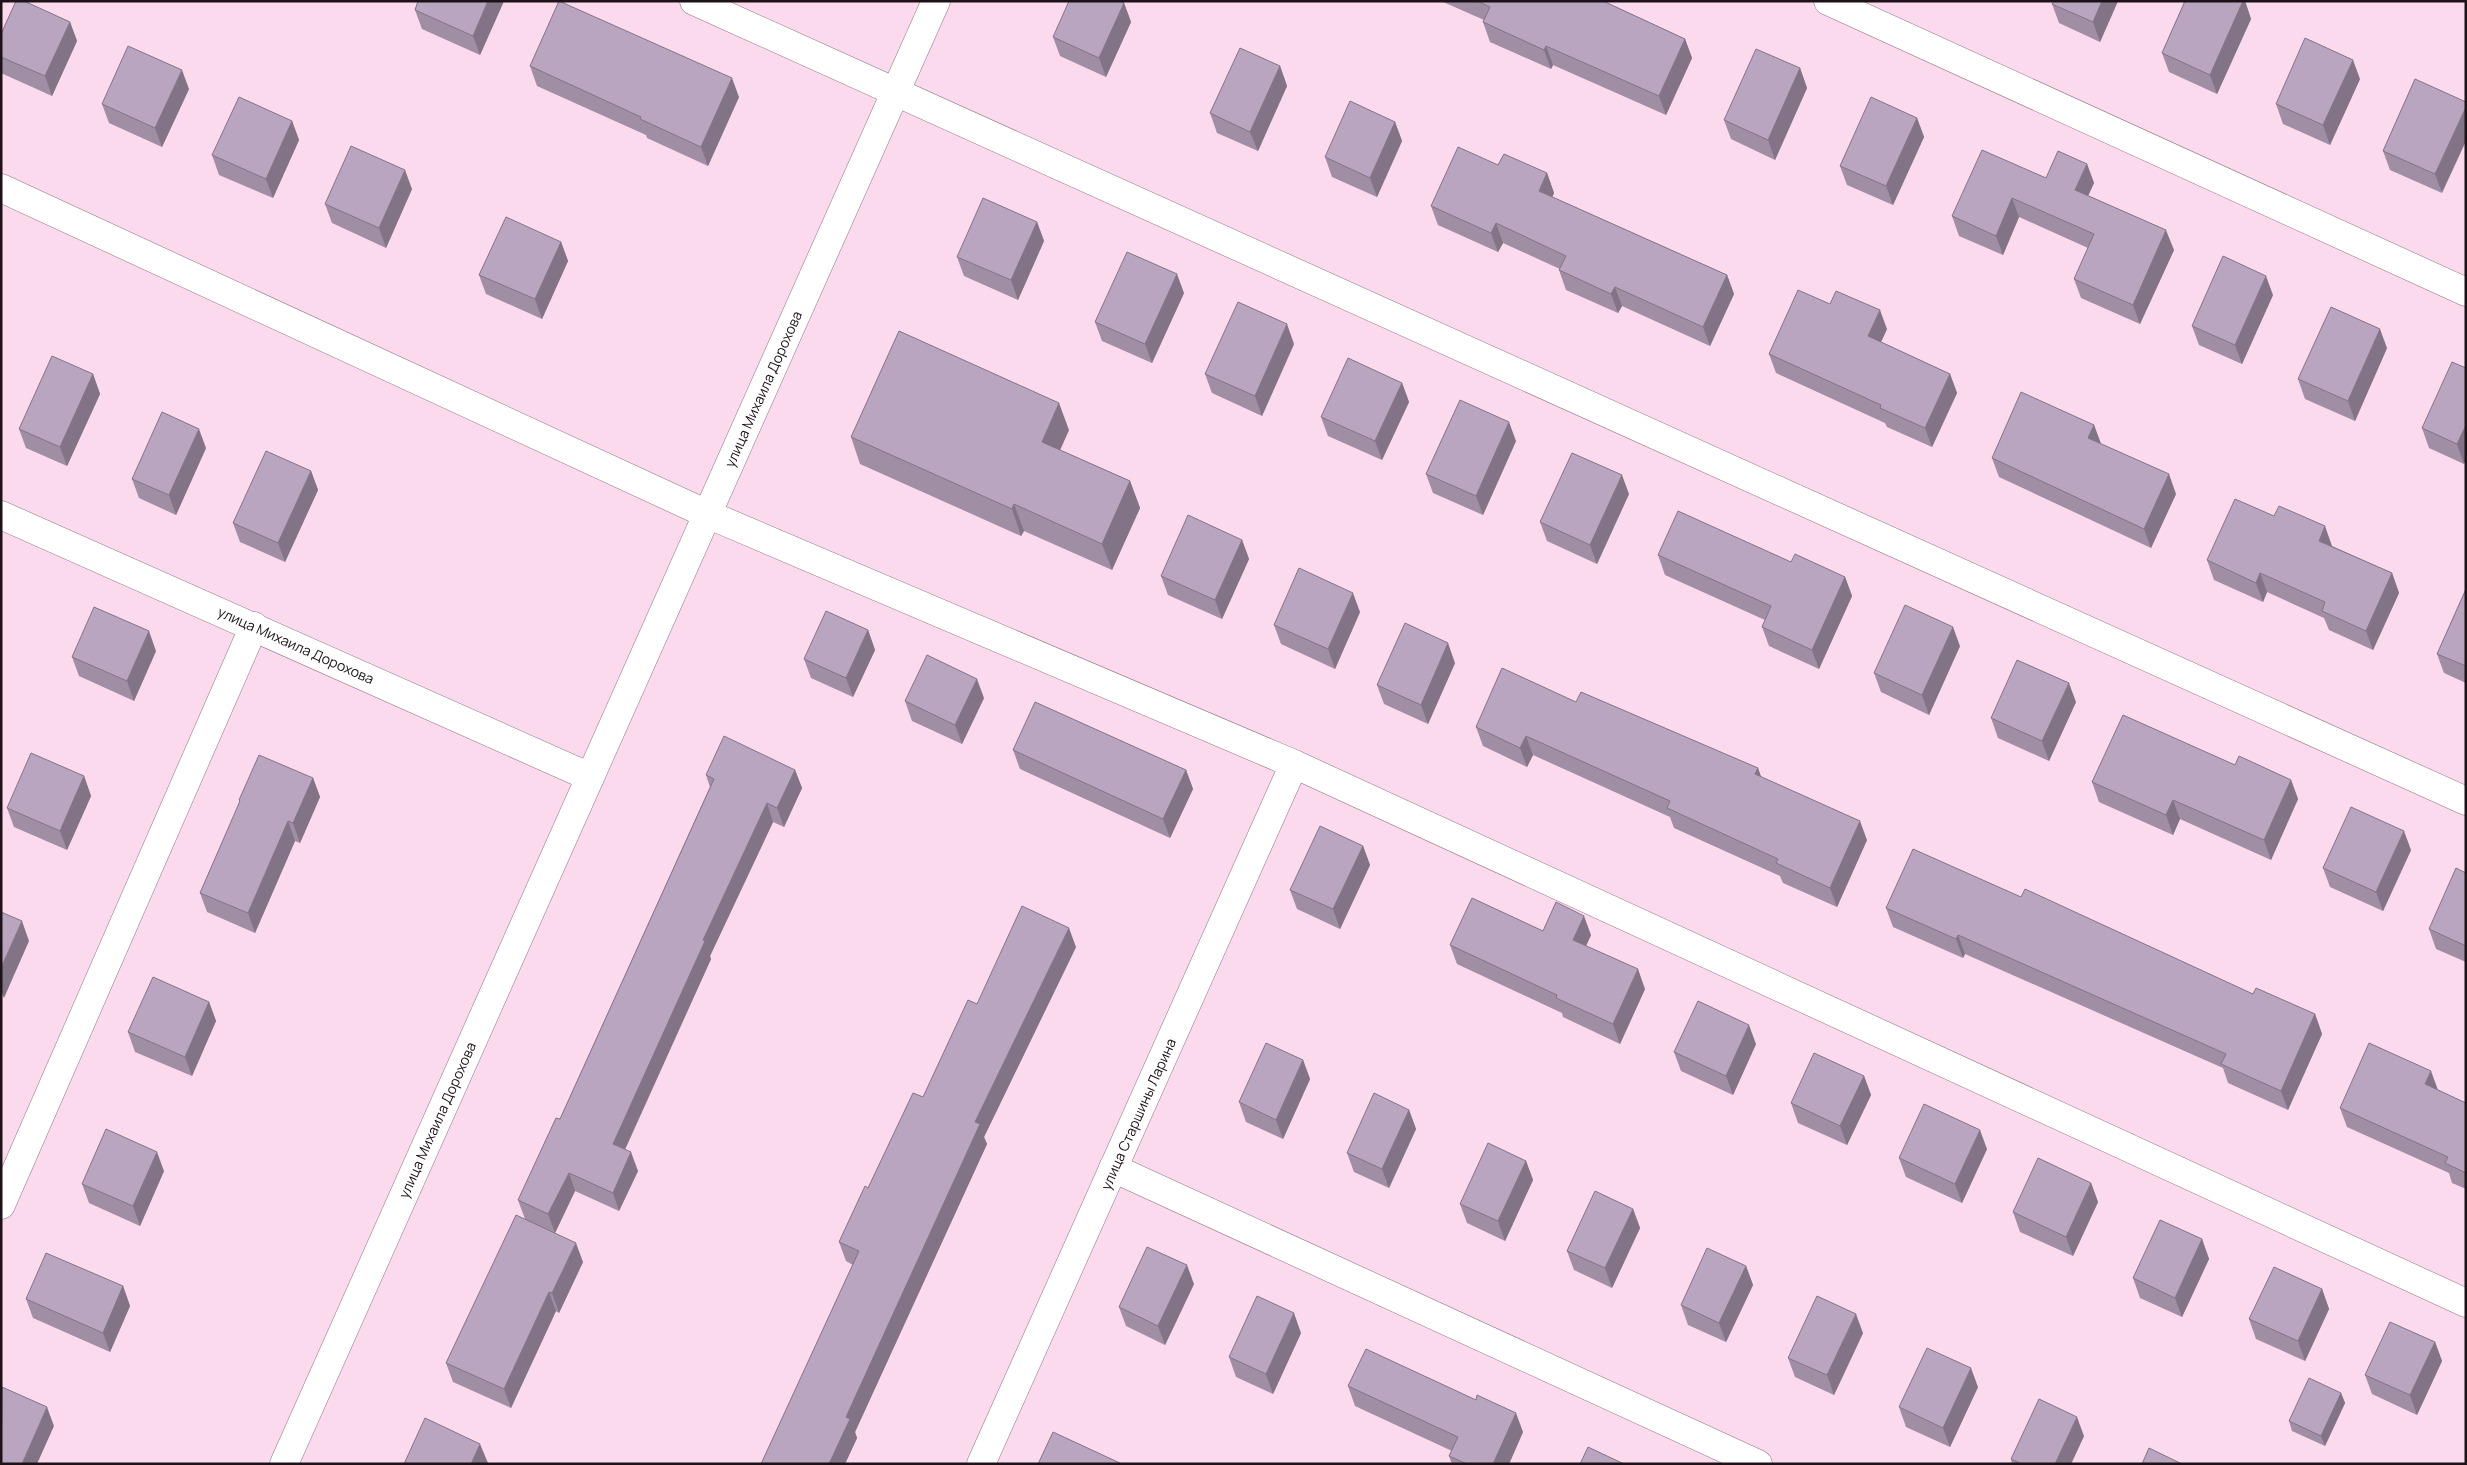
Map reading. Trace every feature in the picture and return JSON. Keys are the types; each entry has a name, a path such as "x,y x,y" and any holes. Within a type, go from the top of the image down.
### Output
{"street":[{"path":"694,1 894,93 2466,801"},
{"name":"улица Михаила Дорохова","path":"284,1464 936,1"},
{"path":"1828,1 2466,292"},
{"path":"1,188 707,514 1294,764 2466,1303"},
{"name":"улица Михаила Дорохова","path":"1,515 590,777"},
{"path":"1,1205 254,626"},
{"name":"улица Старшины Ларина","path":"981,1464 1294,764"},
{"path":"1113,1168 1758,1464"}],"building":[{"path":"16,1 24,1 70,22 45,76 1,57 1,34"},
{"path":"418,1 488,1 473,36 415,10"},
{"path":"559,1 732,78 701,147 530,66"},
{"path":"1069,1 1119,1 1124,3 1099,58 1053,37"},
{"path":"1477,1 1603,1 1685,39 1659,96 1546,46 1544,50 1483,22 1490,7"},
{"path":"2054,1 2102,1 2093,22 2052,4"},
{"path":"2185,1 2243,1 2210,75 2162,53"},
{"path":"2305,38 2353,60 2323,125 2276,104"},
{"path":"128,46 182,70 155,128 102,104"},
{"path":"1240,48 1280,66 1250,132 1210,113"},
{"path":"1756,49 1800,68 1768,140 1724,120"},
{"path":"2415,79 2466,102 2466,107 2435,174 2383,151"},
{"path":"239,97 292,121 266,179 212,155"},
{"path":"1871,97 1917,118 1886,186 1840,166"},
{"path":"1350,101 1395,122 1370,178 1325,157"},
{"path":"351,146 405,170 379,228 325,204"},
{"path":"1458,147 1498,165 1504,154 1547,173 1539,191 1727,275 1703,327 1615,287 1611,294 1559,270 1566,256 1496,223 1491,233 1431,206"},
{"path":"1982,150 2046,178 2058,151 2087,164 2075,190 2166,230 2133,305 2074,279 2094,234 2012,198 1996,236 1952,216"},
{"path":"983,198 1037,222 1011,280 957,257"},
{"path":"506,217 561,242 535,299 479,275"},
{"path":"1127,252 1177,274 1145,344 1095,322"},
{"path":"2223,256 2266,276 2235,345 2192,326"},
{"path":"1798,290 1830,304 1836,291 1880,310 1868,336 1950,374 1925,428 1880,408 1881,405 1769,354"},
{"path":"1238,302 1287,324 1255,396 1205,374"},
{"path":"2331,307 2380,329 2348,401 2298,379"},
{"path":"899,331 1059,403 1042,442 1130,481 1102,544 1014,504 1012,509 851,437"},
{"path":"52,356 93,374 60,447 19,429"},
{"path":"1348,358 1402,383 1375,441 1321,417"},
{"path":"2452,362 2466,368 2466,425 2457,444 2422,428"},
{"path":"2021,392 2094,425 2088,438 2169,474 2144,529 1992,458"},
{"path":"1460,400 1509,422 1476,496 1426,474"},
{"path":"162,412 199,429 169,495 132,479"},
{"path":"266,451 311,471 278,543 233,523"},
{"path":"1572,453 1622,475 1590,545 1540,522"},
{"path":"2235,499 2274,516 2279,506 2325,526 2319,541 2392,573 2366,631 2322,611 2325,602 2260,573 2256,583 2207,560"},
{"path":"1678,511 1791,562 1795,554 1845,577 1812,650 1762,627 1771,606 1658,555"},
{"path":"1188,515 1242,540 1215,600 1161,576"},
{"path":"1299,568 1353,593 1328,649 1274,625"},
{"path":"2466,589 2466,666 2437,654"},
{"path":"1905,605 1953,627 1922,695 1874,673"},
{"path":"94,607 149,631 127,681 72,657"},
{"path":"826,611 868,630 846,678 804,659"},
{"path":"1405,623 1448,643 1421,705 1377,685"},
{"path":"927,655 977,679 955,725 905,701"},
{"path":"2017,660 2069,683 2042,741 1991,718"},
{"path":"1502,668 1576,702 1581,692 1758,768 1755,774 1860,821 1830,888 1776,863 1778,859 1667,808 1670,801 1526,736 1520,748 1476,727"},
{"path":"1035,702 1186,770 1163,819 1013,750"},
{"path":"2123,715 2235,765 2239,756 2291,780 2264,840 2173,800 2166,815 2092,782"},
{"path":"724,736 795,770 777,808 767,803 703,940 705,941 613,1144 631,1152 613,1193 569,1173 548,1214 518,1200 556,1118 560,1119 714,779 706,775"},
{"path":"31,753 84,776 60,831 7,808"},
{"path":"259,755 313,778 293,823 288,821 248,913 200,893"},
{"path":"2351,807 2404,831 2376,892 2323,868"},
{"path":"1320,826 1363,846 1333,909 1290,890"},
{"path":"1913,849 2021,897 2025,889 2253,994 2256,988 2315,1014 2281,1091 2221,1064 2226,1054 1958,935 1956,939 1886,908"},
{"path":"2456,868 2466,873 2466,946 2429,929"},
{"path":"1472,898 1543,931 1556,902 1584,916 1573,940 1638,969 1613,1024 1556,998 1557,995 1450,945"},
{"path":"1022,906 1069,928 975,1122 980,1124 846,1417 850,1419 829,1464 761,1464 859,1251 839,1242 865,1186 868,1188 913,1093 923,1097 968,1000 977,1004"},
{"path":"1,912 22,921 1,968"},
{"path":"153,977 209,1002 185,1057 128,1032"},
{"path":"1698,1001 1749,1025 1726,1076 1674,1052"},
{"path":"1266,1043 1303,1060 1276,1120 1239,1102"},
{"path":"2369,1043 2431,1071 2425,1084 2466,1103 2466,1173 2445,1163 2448,1157 2340,1108"},
{"path":"1814,1053 1864,1076 1840,1126 1791,1103"},
{"path":"1374,1093 1409,1110 1382,1169 1347,1153"},
{"path":"1924,1104 1980,1130 1955,1184 1899,1158"},
{"path":"106,1129 157,1152 133,1206 82,1184"},
{"path":"1488,1143 1526,1161 1498,1221 1460,1204"},
{"path":"2038,1158 2091,1183 2066,1237 2013,1212"},
{"path":"1595,1191 1633,1209 1605,1268 1567,1251"},
{"path":"516,1215 576,1243 552,1293 549,1292 504,1389 446,1363"},
{"path":"2160,1220 2202,1239 2175,1298 2133,1278"},
{"path":"1147,1247 1187,1265 1158,1326 1119,1307"},
{"path":"1707,1248 1746,1266 1719,1323 1681,1305"},
{"path":"46,1253 123,1286 103,1333 26,1299"},
{"path":"2274,1267 2322,1289 2298,1341 2249,1319"},
{"path":"1257,1296 1294,1313 1266,1374 1229,1357"},
{"path":"1817,1296 1856,1314 1827,1375 1788,1358"},
{"path":"2390,1322 2435,1342 2410,1395 2365,1375"},
{"path":"1927,1348 1971,1368 1943,1428 1899,1407"},
{"path":"1366,1349 1476,1400 1477,1395 1516,1413 1493,1464 1467,1464 1449,1456 1458,1437 1348,1386"},
{"path":"2309,1378 2341,1393 2321,1436 2289,1421"},
{"path":"2,1387 47,1407 22,1464 1,1464"},
{"path":"2039,1399 2077,1417 2055,1464 2022,1464 2011,1459"},
{"path":"425,1418 480,1444 471,1464 404,1464"},
{"path":"1053,1432 1122,1464 1038,1464"},
{"path":"1588,1447 1624,1464 1580,1464"},
{"path":"2149,1448 2182,1464 2142,1464"}]}
